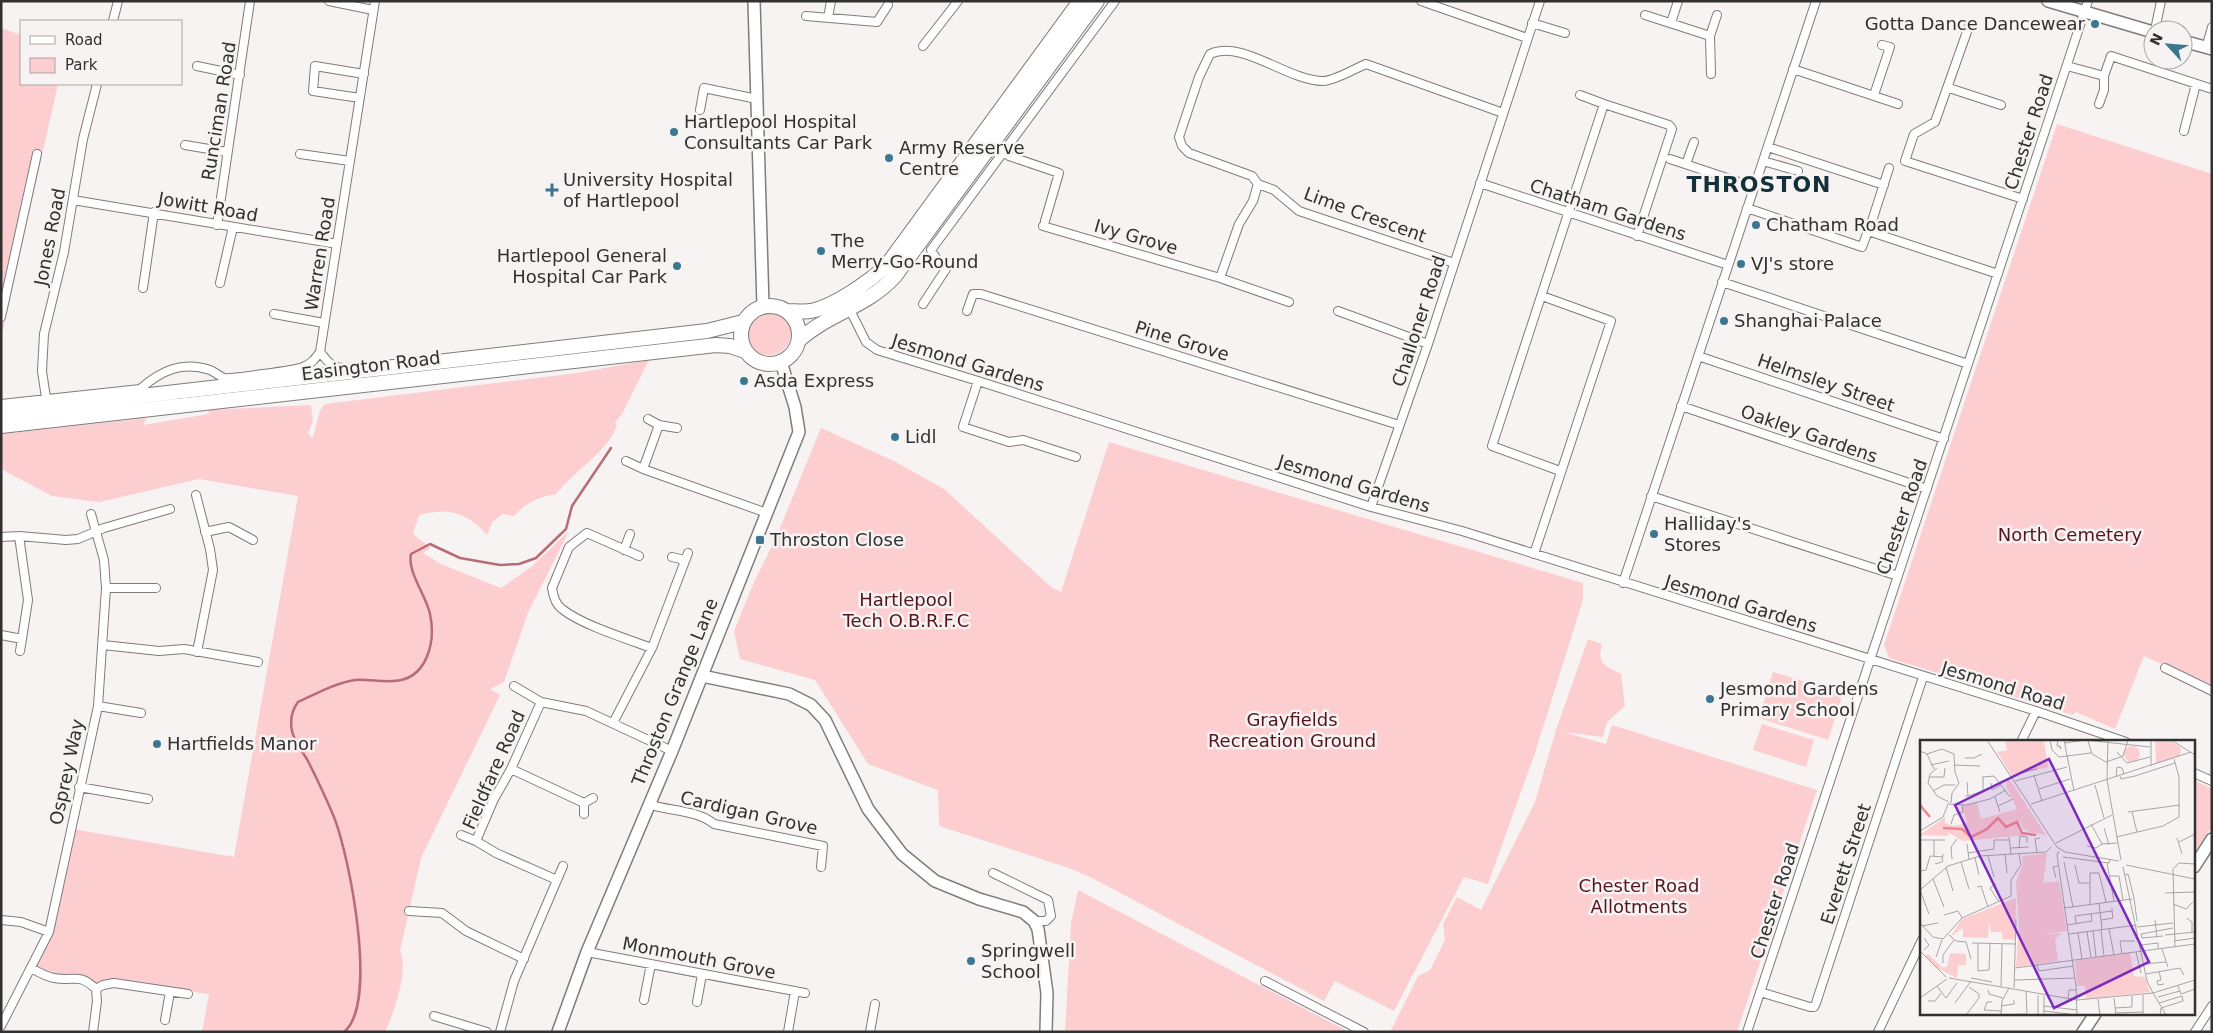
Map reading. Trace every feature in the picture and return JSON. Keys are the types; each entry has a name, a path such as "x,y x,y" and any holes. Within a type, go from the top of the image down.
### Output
{"highway":[{"path":"763,306 772,305 788,311 812,310 849,294 869,281 887,265 1080,1"},
{"path":"799,340 814,327 873,297 886,286 907,262 1097,1"},
{"path":"966,155 978,165"},
{"name":"Easington Road","path":"1,412 371,371 707,330 743,322 755,309 763,306"},
{"path":"780,362 789,357 796,349 799,340 799,329 795,319 788,311"},
{"path":"743,322 740,336 745,351"},
{"name":"Easington Road","path":"1,426 716,345 730,346 745,351 750,357 764,364 780,362"}],"street":[{"path":"113,20 118,1"},
{"name":"Runciman Road","path":"217,224 250,1"},
{"name":"Warren Road","path":"320,352 374,5 329,1"},
{"path":"754,1 763,306"},
{"path":"828,18 831,1"},
{"path":"923,46 958,1"},
{"path":"923,304 946,269 931,250 1114,1"},
{"path":"1421,1 1527,38"},
{"name":"Challoner Road","path":"1371,507 1428,344 1540,1"},
{"path":"1671,23 1678,1"},
{"path":"1623,583 1816,1"},
{"path":"2048,1 2087,6 2143,27"},
{"path":"2157,20 2161,1"},
{"path":"806,16 876,22 888,5"},
{"name":"Chester Road","path":"1747,1032 2087,6"},
{"path":"1645,15 1710,36"},
{"path":"1711,74 1710,36 1717,15"},
{"path":"1532,23 1565,33"},
{"path":"1968,26 1935,122 1914,134 1905,162 2023,199"},
{"path":"2193,44 2209,49 2212,27"},
{"path":"1874,95 1890,47 1882,44"},
{"name":"Lime Crescent","path":"1454,263 1299,211 1274,190 1258,184 1252,176 1189,153 1182,146 1179,137 1203,69 1210,54 1219,50 1229,50 1298,76 1325,81 1366,64 1503,113"},
{"path":"2099,104 2104,90 2104,76 2111,56 2212,89"},
{"path":"197,66 240,75"},
{"path":"360,98 313,91 315,66 364,74"},
{"path":"2067,66 2104,76"},
{"path":"1793,69 1898,104"},
{"path":"2184,131 2196,84"},
{"name":"Jones Road","path":"46,398 42,371 44,334 64,252 83,139 97,85"},
{"path":"700,110 704,88 756,99"},
{"path":"1948,88 2002,105"},
{"path":"1580,95 1669,125 1672,129 1638,236"},
{"path":"1560,471 1492,446 1604,104"},
{"path":"1686,164 1694,142"},
{"path":"185,145 227,152"},
{"path":"1768,147 1884,185"},
{"path":"1002,151 1009,156 1059,173 1061,164"},
{"path":"1,317 37,154"},
{"path":"300,154 350,161"},
{"path":"1670,159 1754,187"},
{"path":"1763,161 1798,171"},
{"path":"1872,221 1889,168"},
{"name":"Ivy Grove","path":"1059,173 1044,223 1290,302"},
{"name":"Chatham Gardens","path":"1480,183 1728,265"},
{"path":"1220,278 1239,224 1253,201 1258,184"},
{"name":"Jowitt Road","path":"73,200 337,244"},
{"path":"1747,208 1862,247 1868,231 1998,274"},
{"path":"142,288 154,212"},
{"path":"220,283 233,227"},
{"path":"911,231 930,243 937,242"},
{"path":"1722,282 1968,364"},
{"name":"Pine Grove","path":"968,312 974,294 991,297 1399,425"},
{"path":"1534,554 1611,321 1542,296"},
{"name":"Jesmond Gardens","path":"850,310 866,342 877,350 1371,507 1534,554 1870,661"},
{"path":"1338,311 1428,344"},
{"path":"274,314 324,323"},
{"path":"1,404 140,389 154,377 172,368 188,367 210,370 225,378 302,368 313,362 320,352 329,363 338,368 352,367 371,371"},
{"name":"Helmsley Street","path":"1698,356 1944,439"},
{"name":"Throston Grange Lane","path":"558,1032 587,952 672,751 799,432 795,407 780,362"},
{"path":"978,381 963,427 1009,442 1023,440 1076,457"},
{"name":"Oakley Gardens","path":"1681,406 1927,489"},
{"path":"648,419 658,425 677,428"},
{"path":"643,469 658,425"},
{"path":"626,461 643,469 767,514"},
{"path":"196,495 213,570 197,652"},
{"path":"1651,496 1898,576"},
{"path":"1,537 78,539 104,528 170,509"},
{"name":"Osprey Way","path":"1,1026 49,932 98,706 106,588 104,560 91,514"},
{"path":"205,532 229,527 253,540"},
{"path":"638,556 587,533 569,547 552,588 553,597 562,609 594,626 652,648"},
{"path":"624,550 630,534"},
{"path":"19,536 28,600 20,651"},
{"path":"614,723 652,648 686,557 672,557"},
{"path":"106,588 156,588"},
{"path":"1,635 22,638"},
{"path":"103,645 159,651 184,650 258,662"},
{"name":"Jesmond Road","path":"1870,661 2120,740"},
{"path":"2165,668 2212,691"},
{"path":"702,676 788,694 811,705 825,720 868,809 902,854 935,881 979,899 1022,912 1034,921 1038,929 1047,993 1046,1032"},
{"name":"Everett Street","path":"1760,992 1814,1007 1923,677"},
{"name":"Fieldfare Road","path":"514,686 541,702 586,711 672,751"},
{"name":"Fieldfare Road","path":"541,702 476,841 496,853 557,880"},
{"path":"98,706 141,713"},
{"path":"2022,740 2036,712"},
{"path":"511,769 584,802 593,798"},
{"path":"2196,774 2212,781"},
{"path":"79,788 148,799"},
{"path":"584,802 584,814"},
{"name":"Cardigan Grove","path":"648,804 660,809 707,818 714,824 823,846 822,867"},
{"path":"461,835 476,841"},
{"path":"2196,865 2212,839"},
{"path":"500,1032 514,981 563,866"},
{"path":"993,874 1048,900 1051,916 1046,921 1034,921"},
{"path":"409,911 442,913 466,931 524,959"},
{"path":"1,920 21,922 49,932"},
{"path":"1878,1032 1920,944"},
{"name":"Monmouth Grove","path":"587,952 805,993"},
{"path":"644,1000 651,964"},
{"path":"32,968 53,978 77,977 87,980 96,988 97,1001 93,1032"},
{"path":"697,1002 702,974"},
{"path":"1265,982 1364,1032"},
{"path":"96,988 114,983 188,994"},
{"path":"788,1032 795,991"},
{"path":"165,1020 170,992"},
{"path":"870,1032 876,1004"},
{"path":"2195,1032 2212,1006"},
{"path":"434,1016 487,1032"},
{"path":"2083,1032 2094,1016"}],"green space":[{"path":"1,28 20,35 20,85 58,85 1,339"},
{"name":"North Cemetery","path":"2057,124 2212,174 2212,688 2144,656 2115,729 2076,712 2072,715 1889,658 1884,645"},
{"path":"769,311 781,315 787,321 791,333 787,345 781,351 769,355 757,351 751,345 747,333 751,321 757,315"},
{"path":"649,360 622,414 615,422 617,425 613,435 599,452 556,494 533,501 514,516 503,514 493,521 487,535 472,521 456,513 439,512 419,515 413,534 431,548 423,553 441,564 501,588 531,567 569,531 528,613 504,682 490,689 500,695 421,858 400,951 403,969 402,980 385,1032 202,1032 209,994 115,982 96,987 53,976 33,966 51,933 73,829 234,857 298,496 199,479 99,502 52,496 1,469 1,434 147,418 143,425 209,414 208,410 311,405 313,422 308,433 312,438 320,411 325,404 577,373"},
{"name":"Grayfields Recreation Ground","path":"821,428 896,462 944,489 1051,587 1061,592 1109,442 1583,583 1583,600 1535,753 1488,884 1464,877 1394,1011 1335,981 1324,1001 1094,879 1069,868 939,826 938,790 868,764 815,680 740,659 734,631 754,582 775,540"},
{"name":"Chester Road Allotments","path":"1588,639 1602,644 1600,656 1603,664 1621,674 1625,706 1607,722 1603,737 1563,732 1606,744 1612,725 1817,790 1737,1032 1390,1032 1418,976 1430,970 1445,940 1443,924 1457,897 1481,910 1535,802 1556,730"},
{"path":"1773,672 1843,693 1828,740 1759,718"},
{"path":"1762,724 1814,740 1806,767 1753,750"},
{"path":"2196,781 2212,789 2212,826 2196,852"},
{"path":"1078,890 1349,1032 1065,1032 1071,923"}],"waterway":[{"path":"344,1032 354,1016 359,992 358,928 353,894 347,863 334,817 308,761 293,735 291,723 294,708 298,702 340,684 355,680 393,681 405,679 414,674 427,658 432,636 432,625 428,607 414,576 411,554 430,544 460,558 500,565 519,564 536,558 566,529 572,506 611,448"}],"place":[{"name":"Gotta Dance Dancewear","path":"2095,24"},
{"name":"Hartlepool Hospital Consultants Car Park","path":"674,132"},
{"name":"Army Reserve Centre","path":"889,158"},
{"name":"University Hospital of Hartlepool","path":"552,190"},
{"name":"Chatham Road","path":"1756,225"},
{"name":"The Merry-Go-Round","path":"821,251"},
{"name":"VJ's store","path":"1741,264"},
{"name":"Hartlepool General Hospital Car Park","path":"677,266"},
{"name":"Shanghai Palace","path":"1724,321"},
{"name":"Asda Express","path":"744,381"},
{"name":"Lidl","path":"895,437"},
{"name":"Halliday's Stores","path":"1654,534"},
{"name":"Throston Close","path":"760,540"},
{"name":"Jesmond Gardens Primary School","path":"1710,699"},
{"name":"Hartfields Manor","path":"157,744"},
{"name":"Springwell School","path":"971,961"}],"district":[{"name":"THROSTON","path":"1759,184"}],"park label":[{"name":"Hartlepool Tech O.B.R.F.C","path":"906,610"}]}
